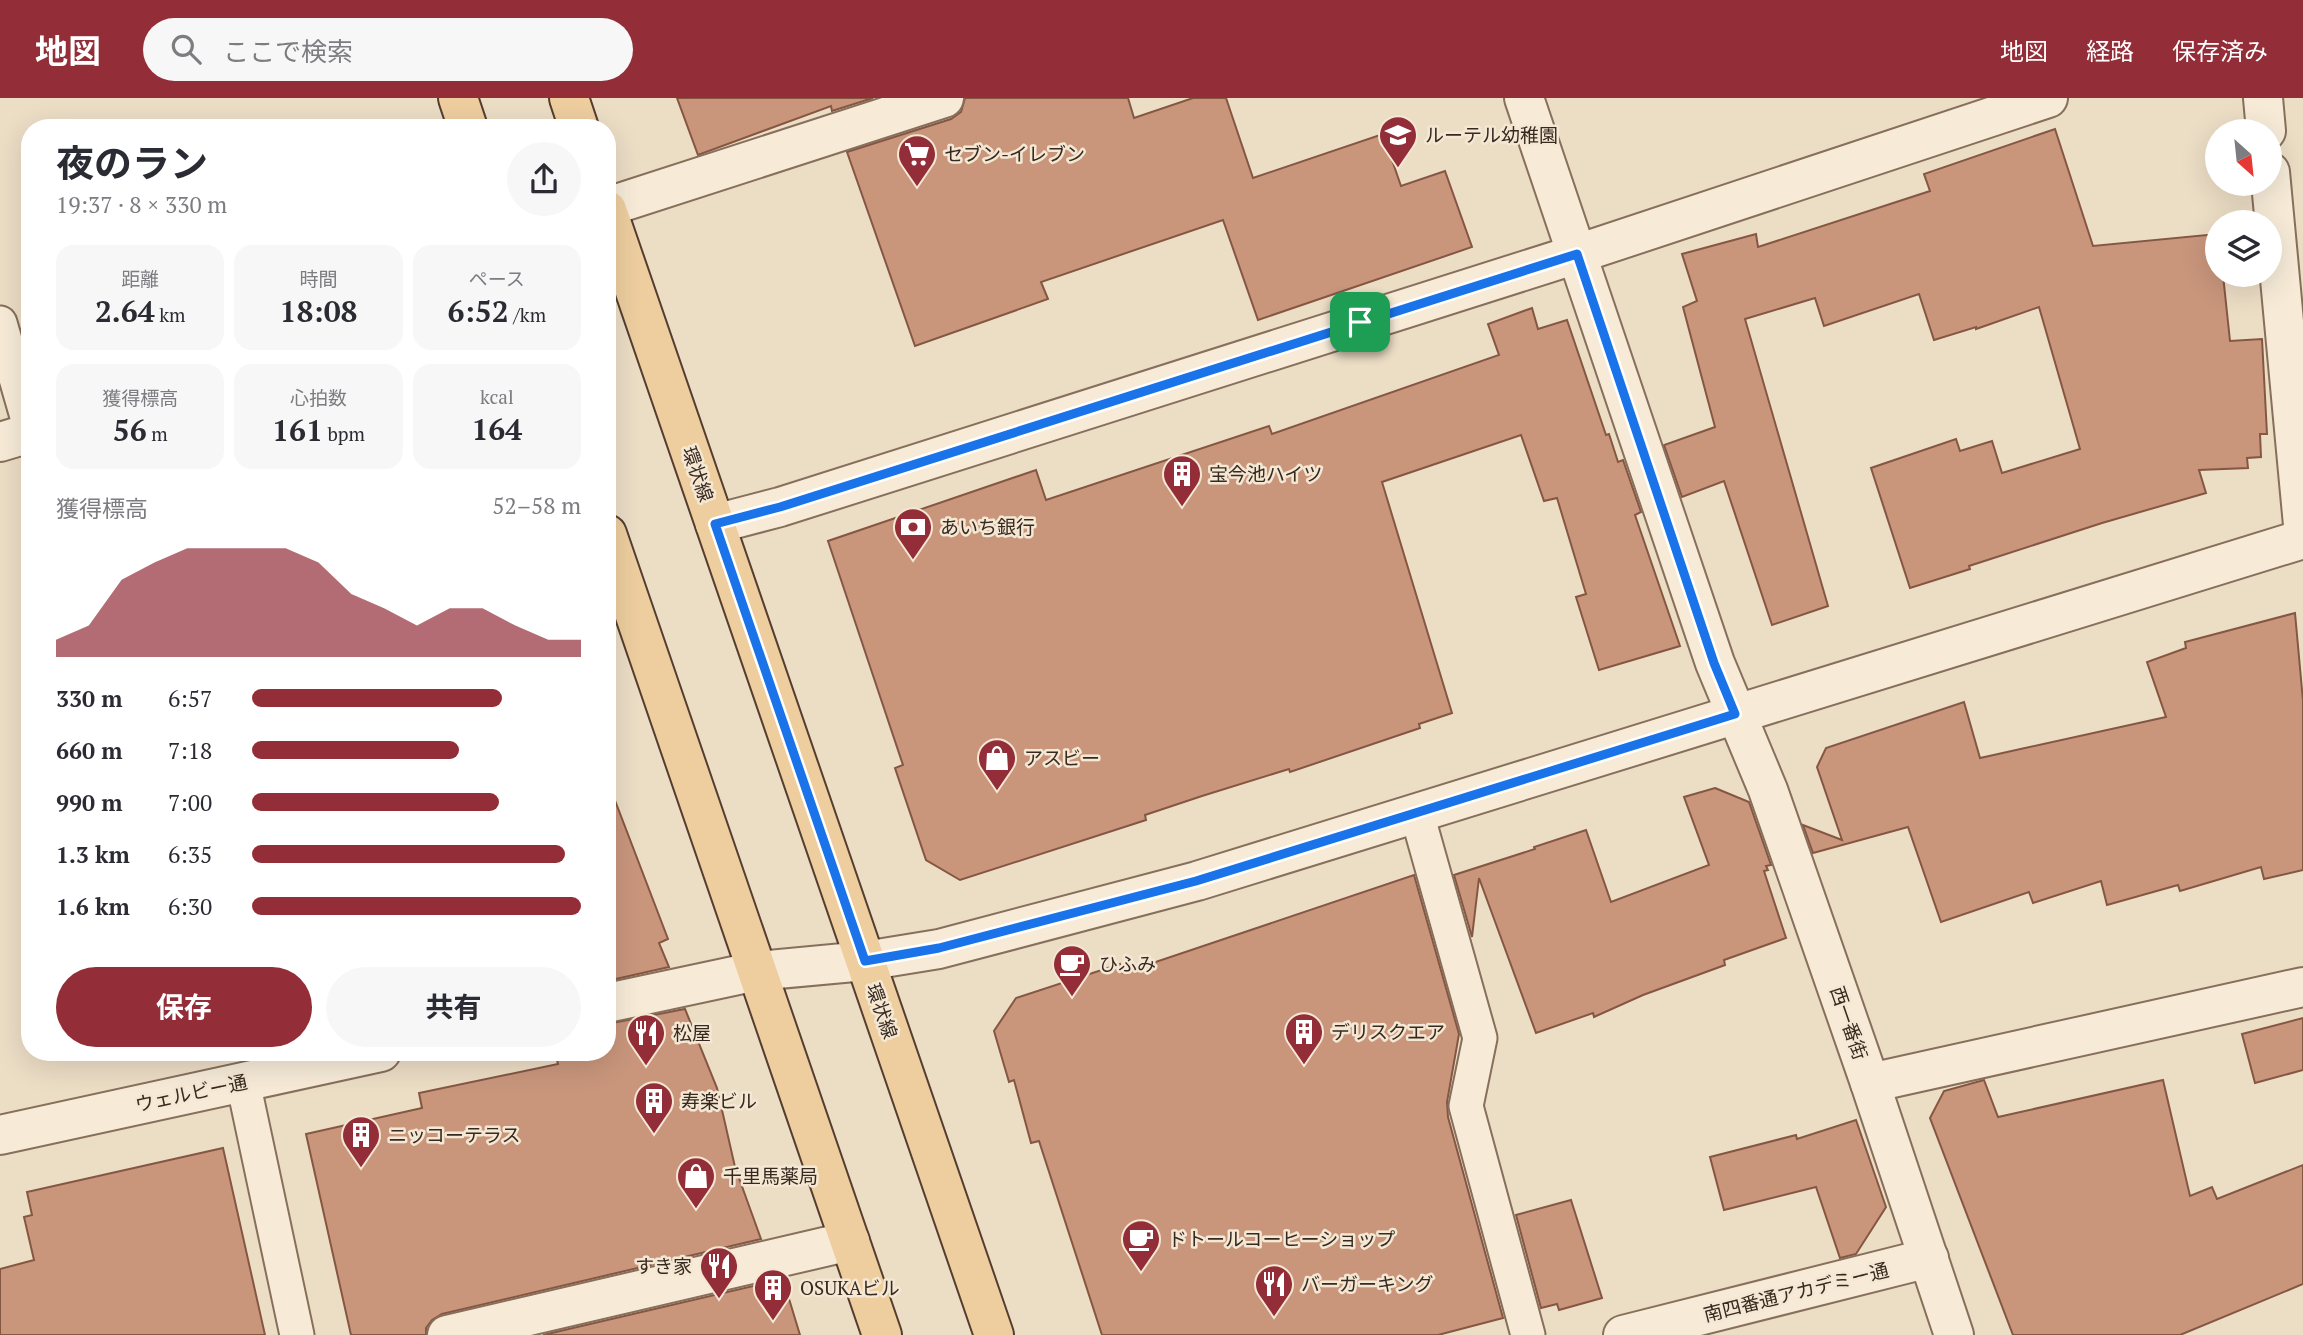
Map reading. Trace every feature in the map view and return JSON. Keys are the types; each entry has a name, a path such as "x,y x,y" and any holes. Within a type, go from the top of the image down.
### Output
{"main road":[{"path":"458,98 465,119"},
{"path":"569,98 576,119"},
{"name":"環状線","path":"616,234 994,1335"},
{"path":"616,560 882,1335"}],"street":[{"path":"616,205 944,98"},
{"name":"西一番街","path":"1524,98 1714,663 1768,790 1954,1335"},
{"path":"715,524 780,507 1577,254 2048,98"},
{"path":"2263,98 2265,119"},
{"path":"2272,196 2303,525"},
{"path":"0,442 21,434"},
{"path":"616,1001 757,971 865,961 939,948 1196,881 2303,539"},
{"path":"1870,1083 2303,987"},
{"name":"ウェルビー通","path":"0,1135 340,1061"},
{"path":"447,1335 850,1241"},
{"name":"南四番通アカデミー通","path":"1623,1335 1929,1258"}],"lane":[{"path":"0,323 21,398"},
{"path":"1417,814 1480,1038 1466,1106 1528,1335"},
{"path":"243,1082 297,1335"}],"building":[{"path":"677,98 873,98 832,111 831,106 698,155"},
{"path":"965,98 1128,98 1134,118 1193,98 1226,98 1253,178 1383,134 1401,186 1445,171 1472,247 1258,320 1223,220 1041,282 1048,299 915,346 847,152 951,119 961,112"},
{"path":"2055,129 2093,246 2205,235 2205,287 2224,287 2230,341 2262,339 2267,434 2260,434 2261,457 2247,458 2248,468 2199,470 2206,493 2102,523 1910,588 1871,468 1956,439 1960,451 1992,441 2002,473 2080,449 2039,307 1934,340 1919,294 1824,326 1815,298 1745,319 1828,606 1772,625 1724,481 1682,497 1664,445 1715,427 1683,307 1697,301 1682,254 1756,234 1758,247 1930,191 1924,174"},
{"path":"1532,308 1538,329 1567,320 1606,435 1609,434 1618,462 1623,460 1641,512 1635,515 1680,646 1599,670 1576,597 1586,594 1557,498 1544,501 1521,435 1382,482 1452,713 1419,724 1420,728 1290,772 1289,769 1202,796 1145,815 1146,820 960,880 926,860 895,768 903,765 828,541 1036,470 1046,500 1269,426 1272,434 1499,355 1488,324"},
{"path":"2295,613 2303,701 2303,870 2264,879 2261,867 2180,891 2178,885 2107,905 2101,881 2033,903 2029,892 1941,922 1908,827 1813,853 1803,825 1842,840 1817,767 1826,748 1964,702 1980,758 2166,717 2147,662 2186,648 2185,642"},
{"path":"1715,788 1749,802 1771,865 1766,866 1768,870 1764,871 1786,938 1724,960 1725,965 1643,995 1594,1017 1593,1013 1536,1033 1479,878 1472,937 1454,875 1586,830 1611,902 1709,865 1684,797"},
{"path":"616,803 668,939 659,943 669,967 616,979"},
{"name":"デリスクエア","path":"1414,875 1459,1034 1447,1102 1448,1117 1503,1318 1438,1335 1102,1335 1039,1141 1031,1143 1014,1080 1009,1082 994,1031 1016,998 1120,964 1123,973"},
{"path":"685,1009 717,1088 735,1167 761,1239 442,1314 432,1320 426,1328 426,1335 351,1335 306,1134 422,1108 419,1093 558,1064 557,1061 616,1061 616,1022"},
{"path":"2303,1018 2303,1070 2255,1083 2242,1034"},
{"path":"1984,1080 1998,1117 2163,1080 2190,1196 2212,1187 2217,1199 2303,1165 2303,1284 2180,1335 2013,1335 1930,1118 1944,1091"},
{"path":"1856,1120 1886,1207 1856,1254 1840,1258 1816,1187 1724,1210 1710,1157 1796,1135 1797,1139"},
{"path":"223,1148 265,1335 0,1335 0,1269 34,1260 24,1217 32,1215 27,1192"},
{"path":"1571,1200 1602,1298 1559,1310 1557,1304 1541,1308 1516,1215"},
{"path":"783,1279 800,1335 543,1335"}],"place":[{"name":"ルーテル幼稚園","path":"1398,169"},
{"name":"セブン-イレブン","path":"917,188"},
{"name":"宝今池ハイツ","path":"1182,508"},
{"name":"あいち銀行","path":"913,561"},
{"name":"アスビー","path":"997,792"},
{"name":"ひふみ","path":"1072,998"},
{"name":"デリスクエア","path":"1304,1066"},
{"name":"松屋","path":"646,1067"},
{"name":"寿楽ビル","path":"654,1135"},
{"name":"ニッコーテラス","path":"361,1169"},
{"name":"千里馬薬局","path":"696,1210"},
{"name":"ドトールコーヒーショップ","path":"1141,1273"},
{"name":"すき家","path":"719,1300"},
{"name":"バーガーキング","path":"1274,1318"},
{"name":"OSUKAビル","path":"773,1322"}],"route":[{"path":"1577,254 1714,663 1735,714 1196,881 939,948 865,961 715,524 780,507 1360,322 1577,254"}]}
